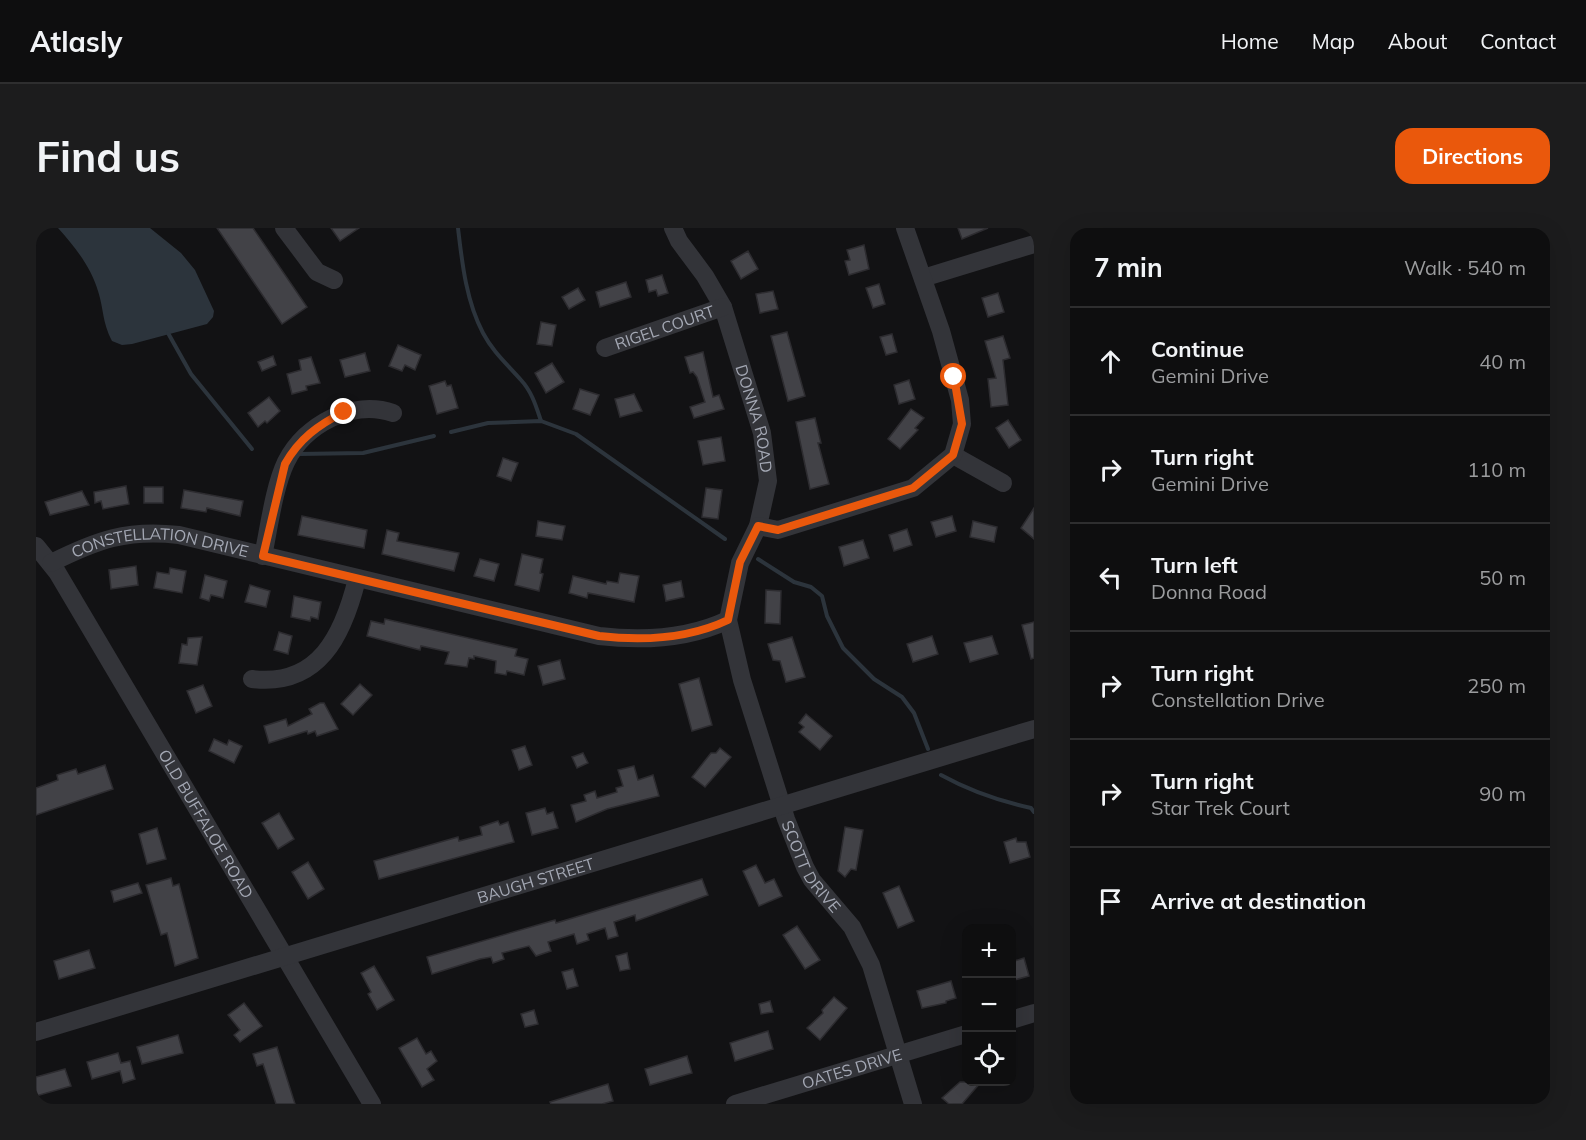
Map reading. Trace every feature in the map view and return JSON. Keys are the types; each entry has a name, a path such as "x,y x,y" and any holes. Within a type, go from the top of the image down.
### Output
{"street":[{"path":"284,228 316,272 334,280"},
{"name":"DONNA ROAD","path":"673,228 679,241 705,276 723,307 762,433 768,481 758,526 740,562 728,620"},
{"path":"758,526 778,530 913,488 953,455 962,424 960,400 923,278 905,228"},
{"path":"923,278 1034,244"},
{"name":"RIGEL COURT","path":"605,348 723,307"},
{"path":"263,556 285,464 298,443 318,427 344,412 360,408 378,408 393,413"},
{"path":"953,455 1003,483"},
{"name":"CONSTELLATION DRIVE","path":"51,563 114,536 153,532 179,535 599,636 647,639 708,629 728,620"},
{"name":"OLD BUFFALOE ROAD","path":"36,546 51,563 372,1104"},
{"path":"252,679 274,681 302,672 326,654 346,620 357,579"},
{"name":"SCOTT DRIVE","path":"728,620 742,680 795,846 812,880 852,927 863,946 880,988 897,1055 913,1104"},
{"name":"BAUGH STREET","path":"36,1032 1034,729"},
{"path":"1016,1018 1034,1013"},
{"name":"OATES DRIVE","path":"735,1104 962,1035"}],"shaded area":[{"path":"58,228 150,228 181,253 195,270 214,311 213,317 207,324 132,344 122,345 112,341 91,274 76,250"}],"building":[{"path":"217,228 253,228 307,307 282,324"},
{"path":"331,228 359,228 340,241"},
{"path":"958,228 988,228 962,239"},
{"path":"864,245 869,269 849,275 845,261 850,260 847,250"},
{"path":"748,251 758,269 741,279 731,261"},
{"path":"662,275 668,293 658,296 656,290 649,292 646,280"},
{"path":"626,282 631,297 600,307 596,292"},
{"path":"879,284 885,304 873,308 866,288"},
{"path":"578,288 585,300 569,309 562,297"},
{"path":"773,291 778,309 760,313 756,294"},
{"path":"998,293 1004,312 988,317 982,298"},
{"path":"541,322 556,325 552,346 537,344"},
{"path":"787,332 805,396 788,401 771,336"},
{"path":"892,334 897,352 886,355 880,337"},
{"path":"1003,336 1010,358 1003,360 1008,405 991,407 988,379 996,378 985,341"},
{"path":"398,345 421,355 415,370 405,365 402,371 389,366"},
{"path":"703,352 713,397 719,395 724,409 694,418 690,407 705,402 697,377 693,372 690,373 685,357"},
{"path":"365,353 370,371 345,377 340,360"},
{"path":"273,356 276,365 262,371 258,362"},
{"path":"311,357 320,383 306,386 307,390 292,394 287,374 301,370 299,360"},
{"path":"552,363 564,382 546,393 535,373"},
{"path":"909,380 915,399 899,404 894,385"},
{"path":"445,381 447,386 451,385 458,408 437,414 429,386"},
{"path":"580,389 599,395 590,415 573,409"},
{"path":"634,394 642,411 620,417 615,399"},
{"path":"269,397 280,411 267,423 265,421 258,427 248,413"},
{"path":"911,409 924,418 915,428 918,430 900,449 888,439"},
{"path":"815,418 821,443 818,443 829,484 810,489 796,422"},
{"path":"1008,420 1021,440 1009,448 996,428"},
{"path":"721,437 725,461 703,465 698,441"},
{"path":"503,458 518,463 511,481 497,476"},
{"path":"126,486 129,504 103,509 101,501 95,503 94,492"},
{"path":"144,487 163,487 163,503 144,503"},
{"path":"706,488 722,490 718,519 702,517"},
{"path":"184,490 243,501 240,516 207,508 206,512 181,508"},
{"path":"82,491 89,505 50,515 45,502"},
{"path":"1034,508 1034,539 1021,528"},
{"path":"302,516 367,530 364,548 298,535"},
{"path":"952,516 956,531 936,537 931,522"},
{"path":"538,521 565,526 562,540 536,536"},
{"path":"973,521 997,527 994,542 970,537"},
{"path":"907,529 912,545 894,551 889,535"},
{"path":"387,530 399,533 397,541 459,553 454,571 382,554"},
{"path":"863,540 869,558 844,566 839,547"},
{"path":"522,554 543,559 540,573 543,574 539,591 515,585"},
{"path":"480,559 499,564 494,581 474,576"},
{"path":"136,566 138,585 111,589 109,570"},
{"path":"170,568 186,571 182,593 154,588 157,572 169,574"},
{"path":"620,573 639,576 634,602 588,593 587,598 569,593 573,576 606,584 607,581 618,583"},
{"path":"205,575 227,581 223,598 211,595 209,601 200,598"},
{"path":"681,581 684,597 666,601 663,585"},
{"path":"250,585 270,591 266,607 245,602"},
{"path":"766,590 781,591 780,624 765,623"},
{"path":"294,596 321,602 318,619 311,617 310,621 291,617"},
{"path":"385,619 517,649 515,656 528,659 524,675 507,671 506,675 495,673 496,661 474,656 474,659 469,658 467,667 445,664 449,652 421,646 420,650 367,636 371,621 384,624"},
{"path":"1034,622 1034,658 1031,659 1022,625"},
{"path":"279,632 292,636 288,654 274,650"},
{"path":"932,636 938,654 913,662 907,644"},
{"path":"992,636 998,654 970,662 964,643"},
{"path":"202,637 197,665 179,663 182,644 187,645 188,638"},
{"path":"792,637 805,677 786,682 780,661 773,660 768,644"},
{"path":"560,660 565,679 543,685 538,666"},
{"path":"699,678 712,725 692,731 679,684"},
{"path":"360,684 372,695 353,715 341,704"},
{"path":"203,685 212,706 196,713 187,691"},
{"path":"324,703 338,729 317,736 315,731 308,734 307,731 269,743 264,726 286,719 288,726 312,714 309,709"},
{"path":"806,714 832,736 820,750 799,732 804,727 799,723"},
{"path":"214,739 227,745 229,740 242,746 234,763 209,751"},
{"path":"525,746 532,765 519,770 512,750"},
{"path":"720,748 731,757 705,787 692,777 711,753 716,753"},
{"path":"583,753 588,763 577,768 572,757"},
{"path":"105,765 113,789 36,815 36,788 58,780 57,775 76,769 78,774"},
{"path":"634,766 638,780 653,775 659,796 607,809 576,822 571,805 586,801 584,795 595,791 597,798 617,792 616,788 623,786 618,770"},
{"path":"545,808 547,814 553,812 558,828 532,835 526,813"},
{"path":"279,813 294,839 278,849 262,823"},
{"path":"498,821 500,825 508,822 514,842 379,879 374,861 458,837 459,841 482,835 480,827"},
{"path":"845,827 863,830 856,870 851,869 845,877 838,871"},
{"path":"157,828 166,859 147,864 139,834"},
{"path":"1016,838 1017,842 1026,842 1030,857 1010,863 1004,842"},
{"path":"308,862 324,889 308,899 292,872"},
{"path":"756,865 765,883 774,879 782,896 759,906 743,871"},
{"path":"171,878 173,886 179,884 198,958 175,966 167,933 161,935 146,885"},
{"path":"702,879 708,895 636,921 635,915 614,922 618,936 608,939 605,928 587,934 589,940 577,944 574,934 548,942 551,951 536,956 529,946 502,953 504,959 493,963 491,957 432,974 427,957 555,920 556,923"},
{"path":"138,883 142,893 114,902 111,891"},
{"path":"899,886 914,921 898,928 883,893"},
{"path":"797,926 820,960 805,969 783,935"},
{"path":"89,950 95,968 59,979 54,961"},
{"path":"627,953 630,969 620,971 616,956"},
{"path":"1024,958 1029,976 1016,980 1016,960"},
{"path":"374,966 394,1000 377,1010 368,994 371,992 361,973"},
{"path":"573,969 578,986 567,989 562,972"},
{"path":"951,981 956,998 946,1003 922,1008 917,991"},
{"path":"834,997 847,1008 820,1040 807,1028 823,1013 822,1010"},
{"path":"770,1001 773,1012 761,1014 759,1004"},
{"path":"244,1003 262,1026 240,1042 234,1035 240,1030 228,1015"},
{"path":"534,1010 538,1024 525,1027 521,1014"},
{"path":"768,1031 773,1049 735,1061 730,1043"},
{"path":"178,1035 183,1053 142,1064 137,1047"},
{"path":"417,1038 426,1054 431,1051 437,1061 427,1069 434,1080 422,1087 399,1048"},
{"path":"277,1047 295,1104 276,1104 263,1064 257,1066 253,1054"},
{"path":"118,1053 121,1063 130,1061 135,1079 123,1083 120,1071 92,1079 87,1062"},
{"path":"687,1056 692,1073 650,1085 645,1069"},
{"path":"65,1069 71,1086 36,1096 36,1077"},
{"path":"960,1082 962,1086 978,1086 962,1104 949,1104 942,1098"},
{"path":"608,1084 613,1101 602,1104 551,1104 550,1102"}],"waterway":[{"path":"458,228 466,281 477,321 491,346 528,389 541,421"},
{"path":"168,333 191,374 252,449"},
{"path":"451,432 488,423 541,421 576,434 725,539"},
{"path":"298,454 363,453 434,436"},
{"path":"758,559 794,582 811,587 822,596 827,616 843,648 874,679 902,697 914,713 928,749"},
{"path":"941,775 985,795 1031,808 1034,812"}],"route":[{"path":"344,412 309,434 292,451 285,464 263,556 599,636 647,639 708,629 728,620 740,562 758,526 778,530 913,488 953,455 962,424 960,400 954,377"}]}
